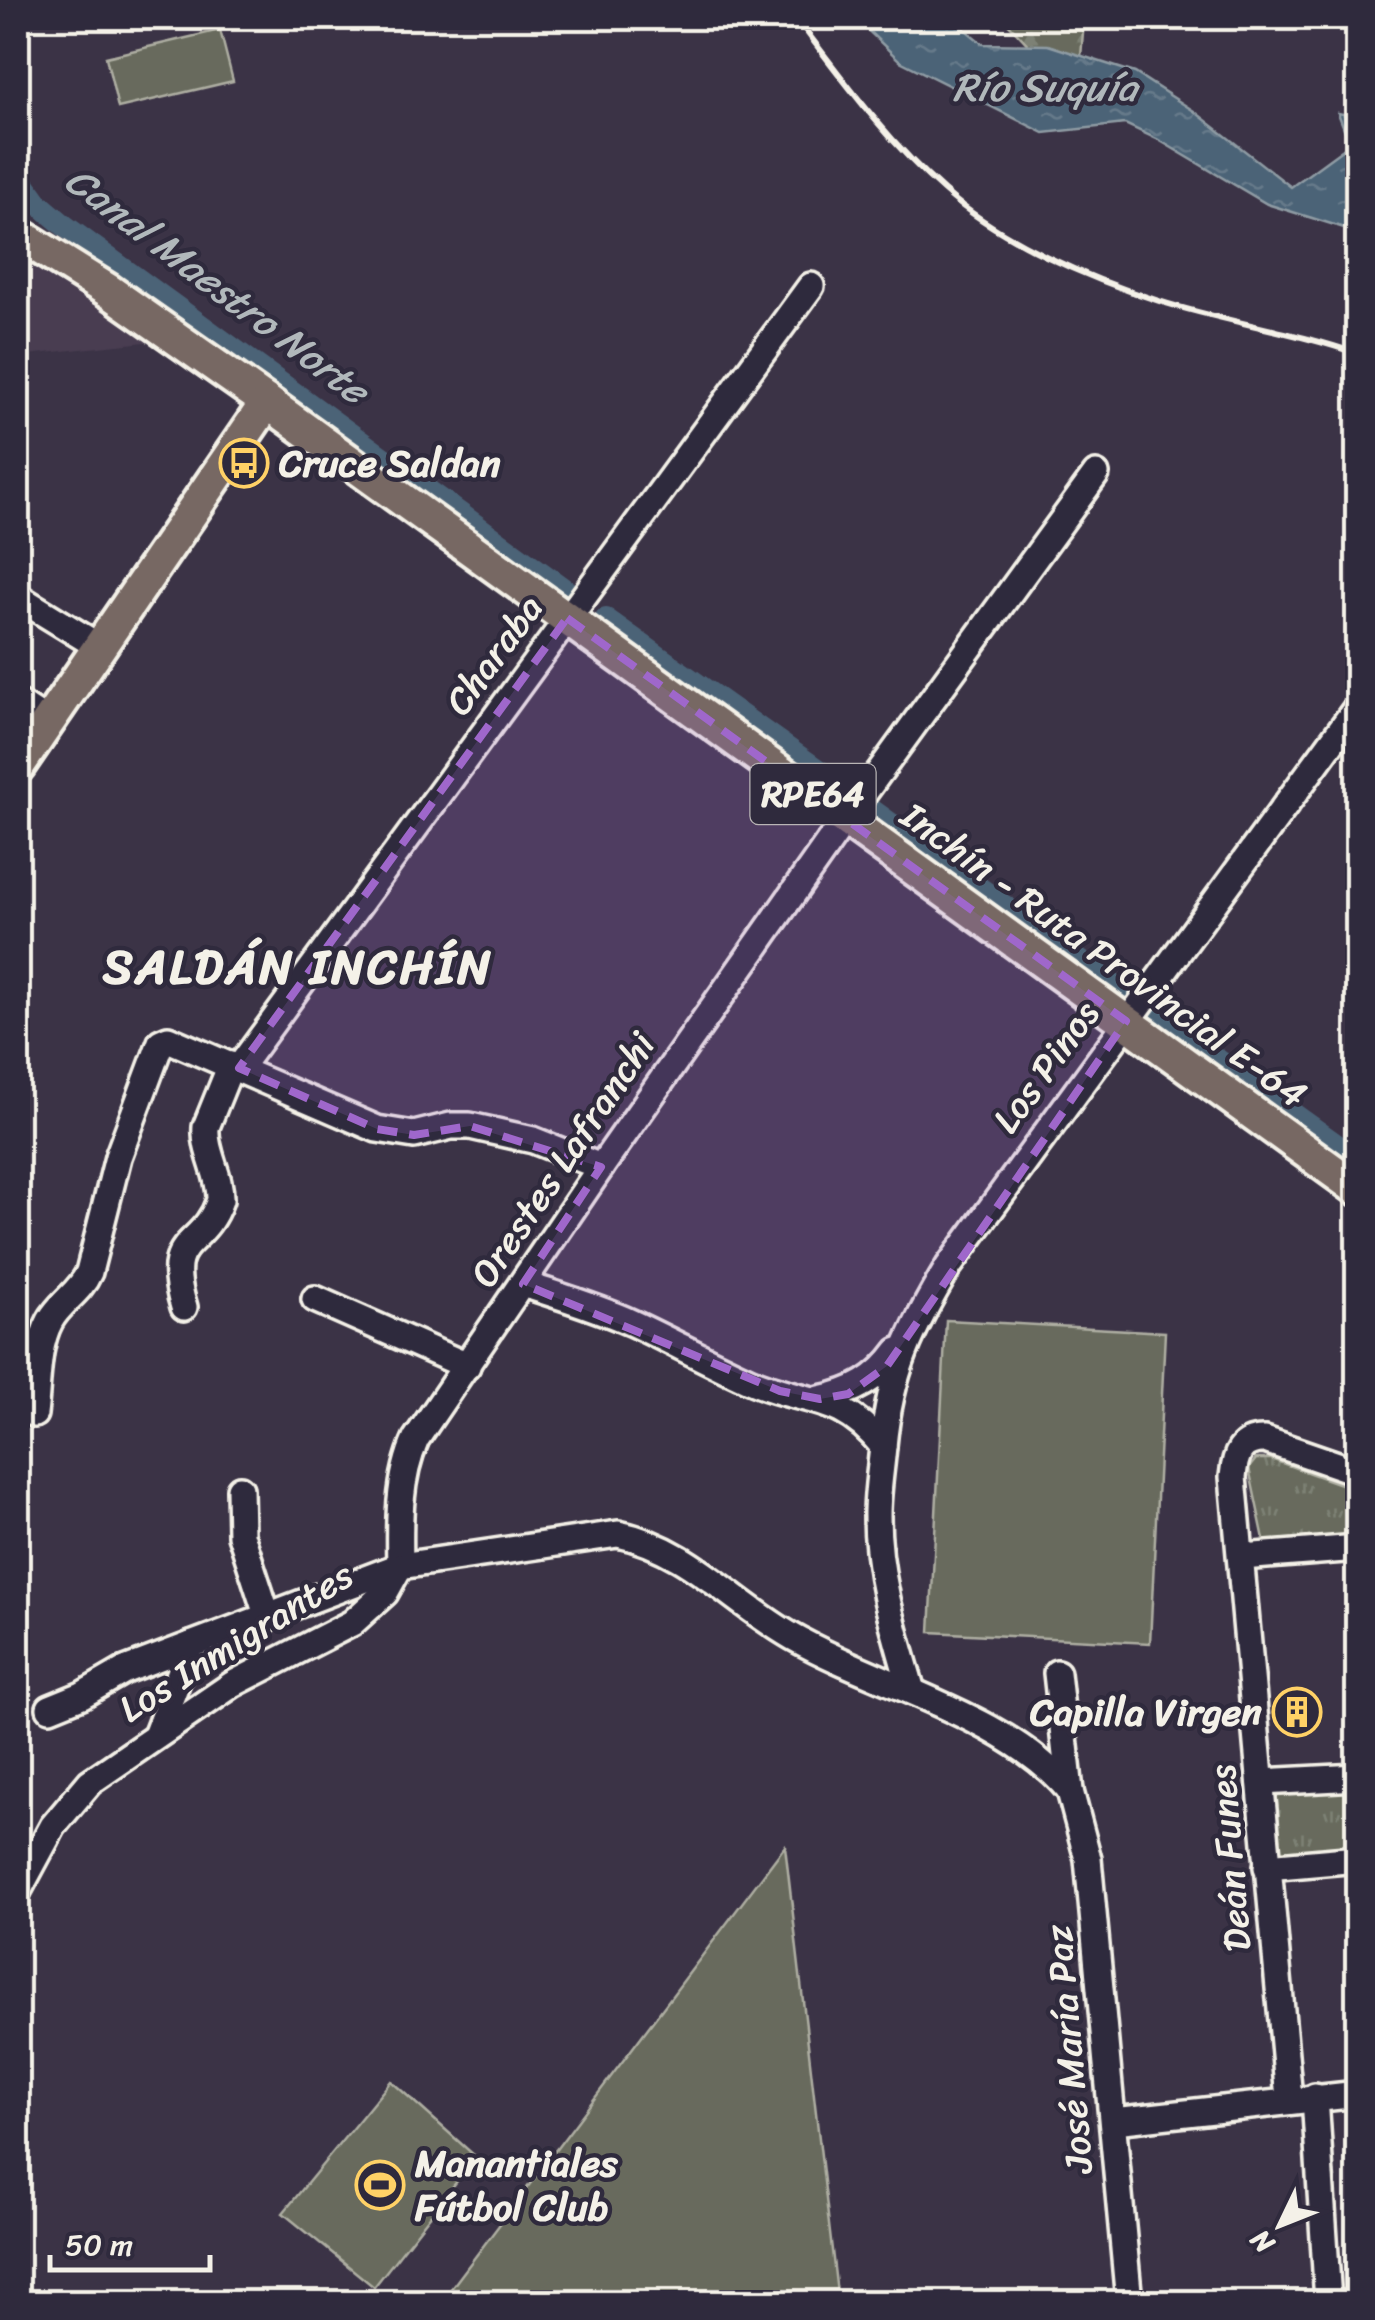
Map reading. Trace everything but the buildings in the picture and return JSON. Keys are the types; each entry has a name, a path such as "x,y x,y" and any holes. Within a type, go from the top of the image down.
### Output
{"main road":[{"name":"Inchín - Ruta Provincial E-64","path":"18,234 109,291 267,402 1358,1189"},
{"path":"18,766 267,402"}],"street":[{"name":"Charaba","path":"184,1307 176,1268 180,1254 220,1200 205,1138 206,1127 235,1066 810,286"},
{"name":"Orestes Lafranchi","path":"400,1566 399,1527 411,1450 601,1167 846,818 1096,474"},
{"path":"18,597 101,648"},
{"path":"18,702 47,722"},
{"name":"Los Pinos","path":"820,1400 848,1394 887,1366 949,1266 1358,706"},
{"path":"34,1414 43,1337 51,1319 82,1286 89,1272 118,1157 162,1042 168,1039 377,1129 414,1135 451,1126 470,1126 532,1140 601,1167"},
{"path":"523,1284 631,1322 753,1381 847,1411 866,1425 883,1446"},
{"path":"315,1299 467,1366"},
{"name":"Los Pinos","path":"911,1332 892,1383 877,1513 889,1614 912,1691"},
{"name":"Deán Funes","path":"1328,2302 1268,1868 1234,1459 1241,1447 1252,1440 1265,1440 1358,1472"},
{"path":"240,1489 241,1535 268,1618"},
{"name":"Los Inmigrantes","path":"18,1891 53,1826 71,1802 114,1763 233,1684 352,1624 385,1593 400,1566 618,1534 639,1538 712,1577 793,1637 912,1691 1033,1753 1070,1791"},
{"path":"1242,1558 1358,1548"},
{"path":"50,1708 82,1696 125,1670 400,1566"},
{"path":"156,1736 191,1645"},
{"name":"José María Paz","path":"1058,1673 1070,1791 1088,1859 1129,2302"},
{"path":"1261,1782 1358,1777"},
{"path":"1268,1868 1358,1859"},
{"path":"1114,2121 1358,2094"}],"highlighted area":[{"path":"567,618 1126,1021 887,1366 848,1394 820,1399 780,1391 523,1284 601,1167 470,1126 414,1135 377,1129 239,1068"}],"shaded area":[{"path":"18,244 154,341 18,356"}],"green space":[{"path":"1003,18 1074,18 1083,32 1081,57 1037,54"},
{"path":"220,30 233,81 118,108 106,57"},
{"path":"946,1320 1165,1332 1150,1643 930,1632"},
{"path":"1256,1459 1271,1459 1357,1490 1357,1536 1265,1544 1249,1468"},
{"path":"1357,1777 1357,1859 1267,1867 1261,1782"},
{"path":"785,1846 838,2302 441,2302"},
{"name":"Manantiales Fútbol Club","path":"391,2081 476,2157 374,2287 283,2213"}],"water":[{"name":"Río Suquía","path":"855,18 951,18 983,44 1048,45 1135,73 1194,111 1291,187 1350,144 1338,113 1357,117 1357,232 1267,204 1125,124 1044,133 900,61"}],"waterway":[{"name":"Canal Maestro Norte","path":"18,175 39,204 65,226 568,592"},
{"name":"Canal Maestro Norte","path":"606,619 845,789"},
{"name":"Canal Maestro Norte","path":"872,810 1129,996"},
{"name":"Canal Maestro Norte","path":"1151,1012 1358,1160"}],"railway":[{"path":"796,18 903,151 944,191 1018,242 1131,292 1358,354"}],"place":[{"name":"Cruce Saldan","path":"244,463"},
{"name":"Capilla Virgen","path":"1297,1712"},
{"name":"Manantiales Fútbol Club","path":"380,2185"}],"district":[{"name":"SALDÁN INCHÍN","path":"298,966"}]}
